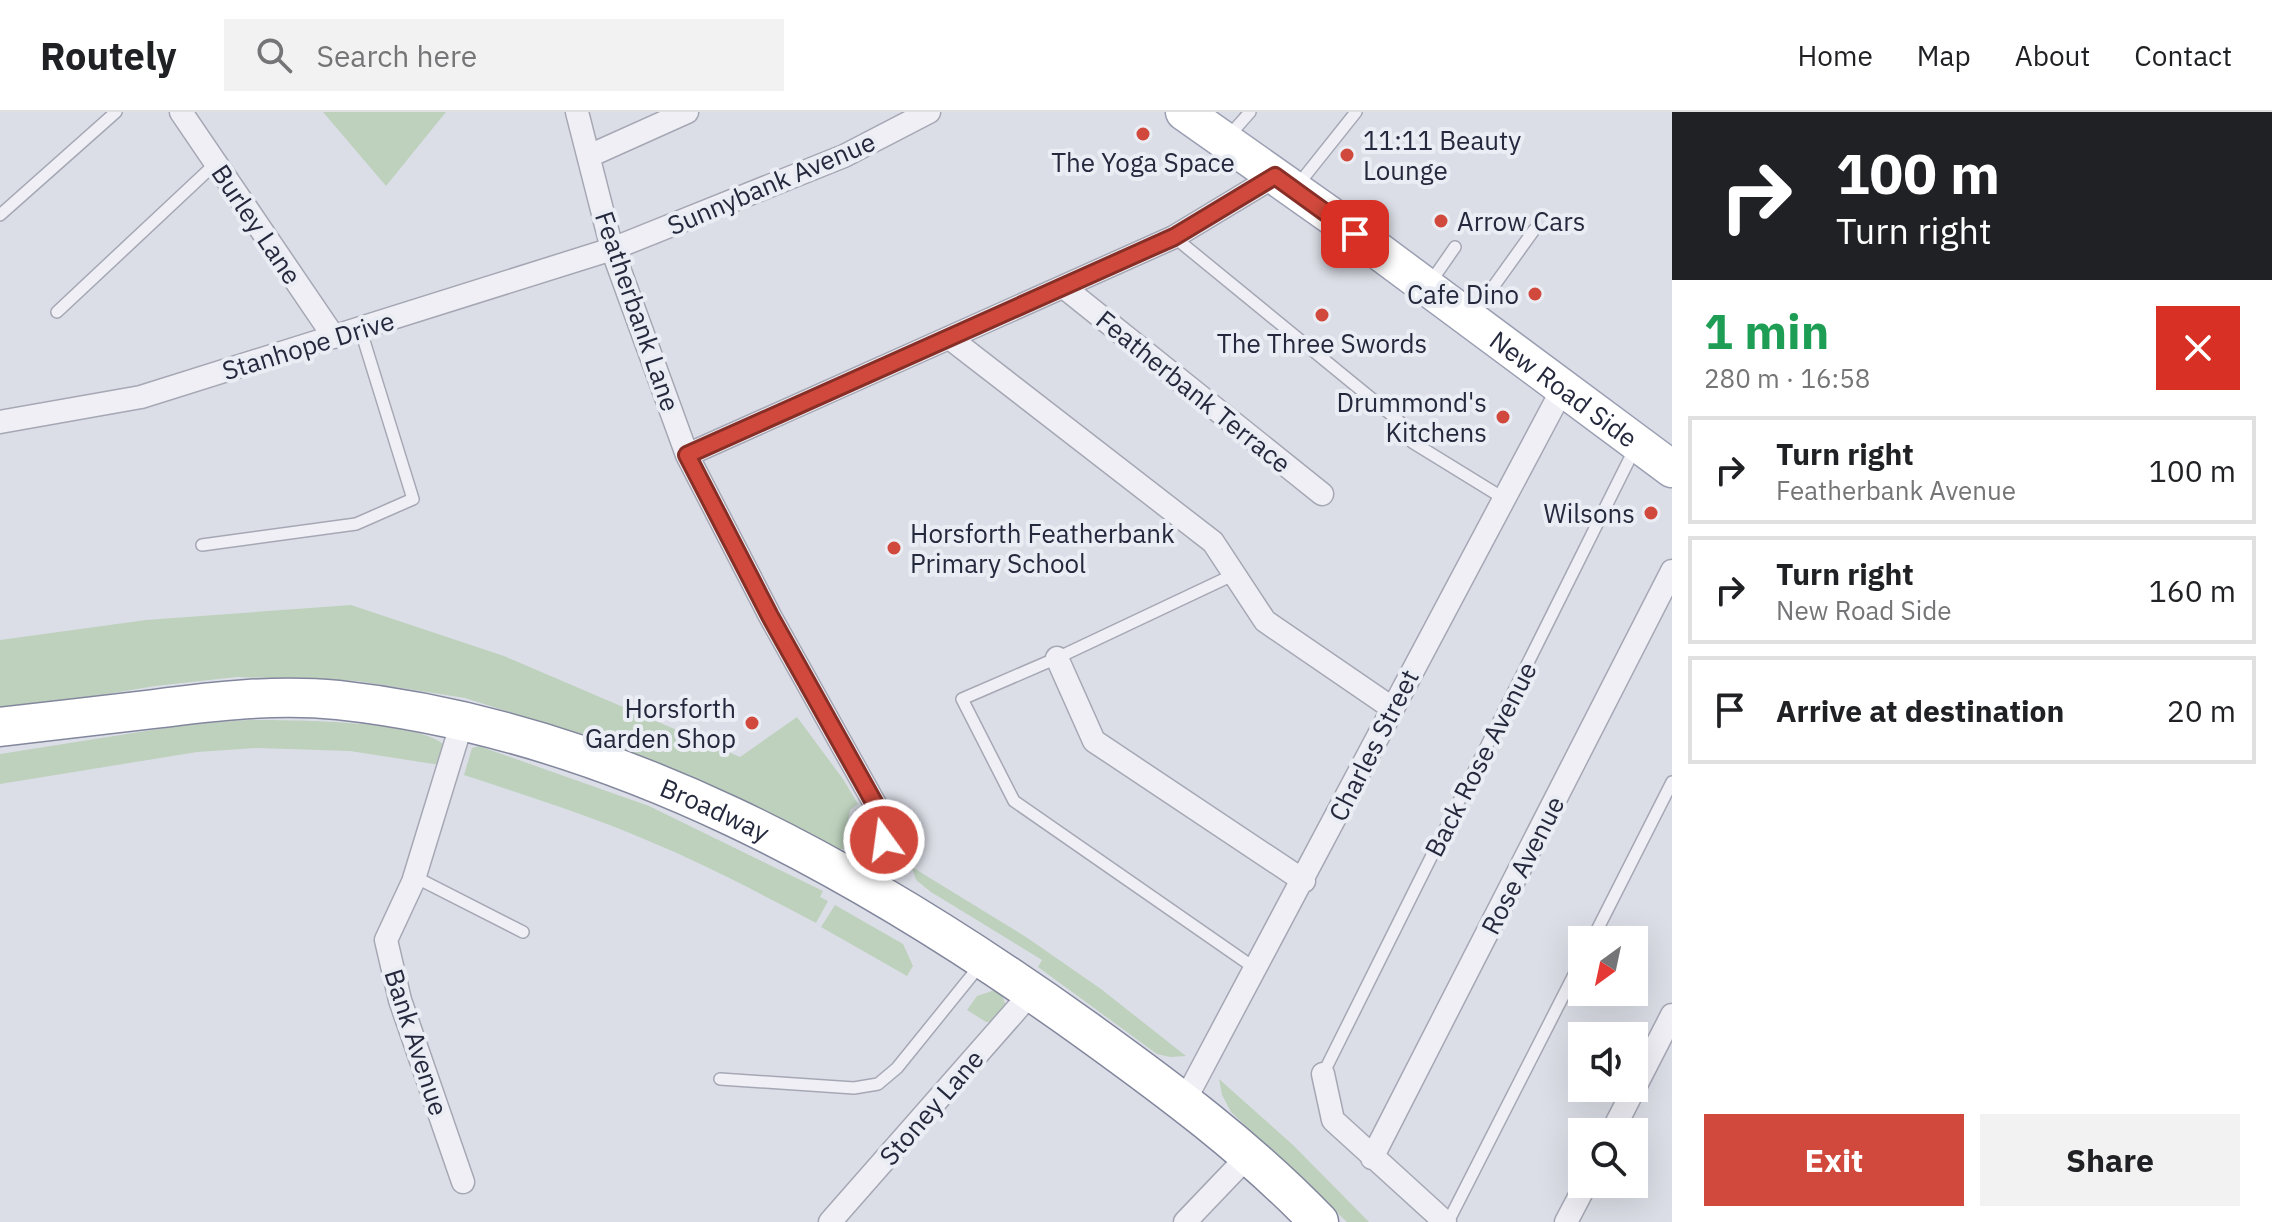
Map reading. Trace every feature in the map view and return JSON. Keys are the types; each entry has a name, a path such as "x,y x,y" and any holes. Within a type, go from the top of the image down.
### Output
{"highway":[{"name":"Broadway","path":"0,727 238,698 335,700 463,719 633,773 775,836 984,960 1184,1102 1250,1154 1319,1222"}],"main road":[{"name":"New Road Side","path":"1184,112 1428,287 1672,469"}],"street":[{"name":"Burley Lane","path":"181,112 334,337"},
{"name":"Featherbank Lane","path":"577,112 612,249 687,455 770,616 885,822 875,893"},
{"path":"589,156 687,112"},
{"name":"Sunnybank Avenue","path":"612,249 844,156 929,112"},
{"path":"687,455 1065,288 1285,183"},
{"name":"Stanhope Drive","path":"0,422 141,397 612,249"},
{"name":"Featherbank Terrace","path":"1065,288 1322,494"},
{"path":"951,339 1213,542 1265,621 1392,708"},
{"name":"Charles Street","path":"1184,1102 1563,388"},
{"name":"Rose Avenue","path":"1372,1158 1672,571"},
{"path":"1057,658 1094,741 1304,881"},
{"name":"Bank Avenue","path":"463,719 415,877 386,940 400,1000 463,1182"},
{"name":"Stoney Lane","path":"830,1222 1032,992"},
{"path":"1619,1118 1672,1015"},
{"path":"1323,1074 1333,1120 1446,1222"},
{"path":"1185,1222 1250,1154"},
{"path":"1566,1222 1579,1198"}],"lane":[{"path":"0,215 116,112"},
{"path":"1225,141 1250,112"},
{"path":"1285,183 1356,112"},
{"path":"57,312 216,163"},
{"path":"1470,319 1534,230"},
{"path":"1174,237 1399,421"},
{"path":"1428,287 1455,247"},
{"path":"202,545 356,524 413,499 360,328"},
{"path":"1412,442 1503,498"},
{"name":"Back Rose Avenue","path":"1323,1074 1637,444"},
{"path":"1235,574 962,699 1014,801 1256,969"},
{"path":"1599,926 1672,782"},
{"path":"415,877 523,932"},
{"path":"720,1079 854,1088 878,1084 897,1068 984,960"},
{"path":"1446,1222 1568,986"}],"green space":[{"path":"323,112 446,112 386,186"},
{"path":"351,605 504,656 740,757 797,717 858,804 850,810 848,821 862,840 847,849 835,849 709,787 600,741 465,698 357,681 237,677 155,686 0,712 0,640 146,620"},
{"path":"249,720 383,726 432,737 445,746 440,765 350,751 257,748 197,752 0,784 0,754 190,724"},
{"path":"479,746 649,806 823,891 820,897 828,901 816,923 709,868 644,839 464,775 472,748"},
{"path":"912,867 1026,937 1101,989 1186,1056 1157,1054 1038,967 1042,960 931,892 916,880"},
{"path":"835,905 903,944 913,966 907,976 821,927"},
{"path":"995,990 1002,994 1006,1007 995,1021 986,1022 967,1010 977,996"},
{"path":"1219,1079 1293,1145 1369,1222 1347,1222 1231,1112 1222,1095"}],"place":[{"name":"The Yoga Space","path":"1143,134"},
{"name":"11:11 Beauty Lounge","path":"1347,155"},
{"name":"Arrow Cars","path":"1441,221"},
{"name":"Cafe Dino","path":"1535,294"},
{"name":"The Three Swords","path":"1322,315"},
{"name":"Drummond's Kitchens","path":"1503,417"},
{"name":"Wilsons","path":"1651,513"},
{"name":"Horsforth Featherbank Primary School","path":"894,548"},
{"name":"Horsforth Garden Shop","path":"752,723"}],"route":[{"path":"884,840 885,822 770,616 687,455 1174,237 1275,176 1355,234"}]}
